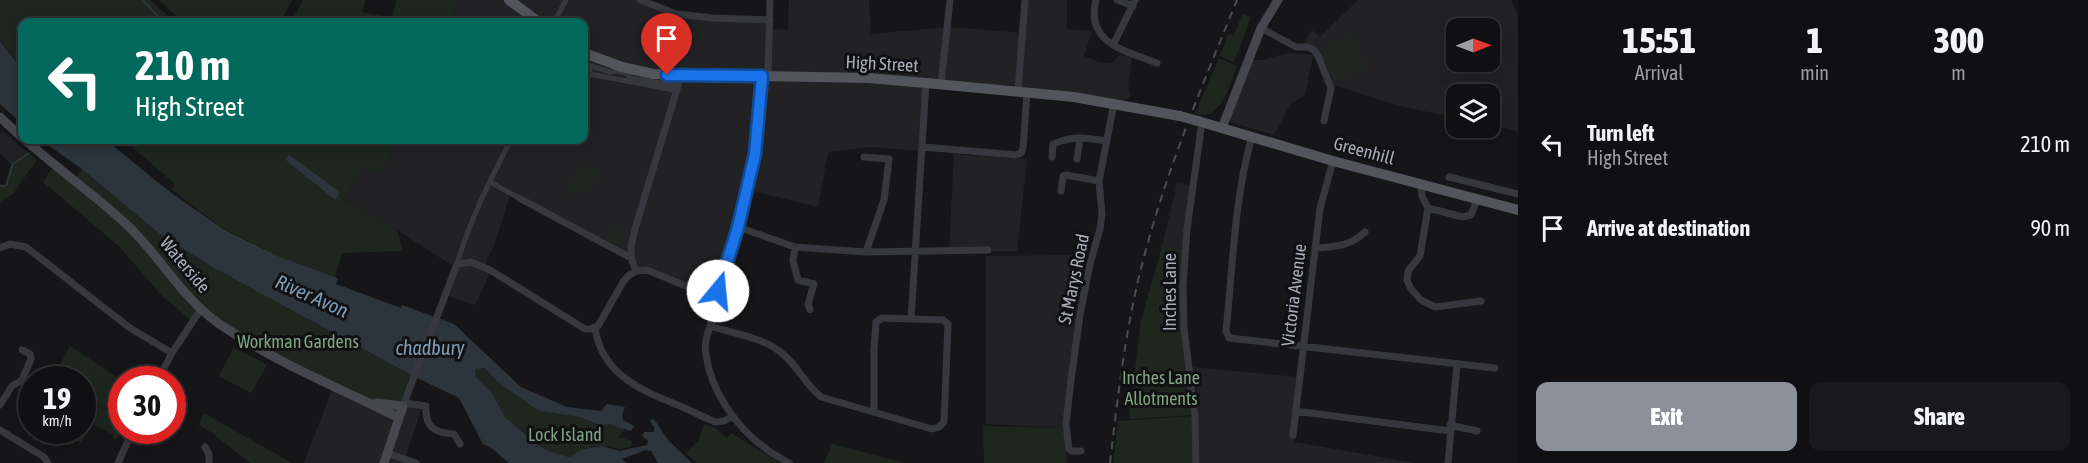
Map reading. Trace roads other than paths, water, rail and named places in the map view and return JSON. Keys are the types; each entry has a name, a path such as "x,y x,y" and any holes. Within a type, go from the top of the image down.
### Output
{"main road":[{"path":"509,0 534,18"},
{"path":"1222,128 1261,28 1278,0"},
{"name":"High Street","path":"588,54 622,67 653,74 868,78 926,82 1114,103 1200,122"},
{"name":"Waterside","path":"0,117 18,135"},
{"name":"Greenhill","path":"1200,122 1333,161 1518,210"},
{"name":"Waterside","path":"27,144 125,223 151,249 186,295 201,309 237,335 273,356 399,418"},
{"name":"Waterside","path":"366,402 403,404"},
{"path":"386,458 403,404"}],"street":[{"path":"556,18 566,0"},
{"path":"770,0 765,76 756,152 738,227 716,294 716,304 706,339 706,355 716,389 733,416 765,448 789,463"},
{"path":"941,84 950,0"},
{"path":"922,147 1016,155 1022,153 1025,0"},
{"path":"1096,0 1094,22 1100,34 1113,45 1157,63"},
{"path":"1113,45 1134,3 1118,0"},
{"path":"643,1 677,14 770,20"},
{"path":"1261,28 1296,47 1307,47 1314,50 1331,88 1324,121"},
{"path":"588,71 591,66 610,72 616,70 629,74 629,78 675,85 674,90 588,75"},
{"path":"636,271 631,258 631,246 681,76"},
{"path":"911,319 926,82"},
{"name":"St Marys Road","path":"1081,451 1069,449 1066,424 1080,315 1092,252 1100,229 1102,214 1099,181 1114,103"},
{"name":"Inches Lane","path":"1196,463 1195,416 1184,328 1183,286 1186,239 1200,122"},
{"path":"1252,136 1240,183 1226,335 1229,338 1495,368"},
{"path":"1052,157 1053,144 1072,137 1107,141"},
{"path":"1077,159 1080,138"},
{"path":"460,444 454,435 439,434 432,428 426,414 426,406 403,404 457,264 463,242 509,144"},
{"path":"864,157 889,159 884,200 866,252"},
{"name":"Victoria Avenue","path":"1293,435 1320,208 1333,161"},
{"path":"1061,191 1063,176 1066,175 1099,181"},
{"path":"1449,177 1518,194"},
{"path":"490,182 631,258"},
{"path":"1421,184 1422,196 1428,208 1420,256 1408,271 1407,280 1411,289 1422,300 1436,307 1481,301"},
{"path":"1428,208 1463,217 1471,215 1477,200"},
{"path":"738,227 795,247 866,252 988,250"},
{"path":"1315,248 1333,248 1346,244 1357,240 1365,232"},
{"path":"0,248 10,244 26,247 130,328 172,353"},
{"path":"795,247 793,261 798,280 814,284 809,307 799,308"},
{"path":"457,264 471,262 490,270 585,329 598,326 623,282 636,271 651,271 710,296 716,294"},
{"path":"165,366 201,309"},
{"path":"710,326 748,336 769,345 784,355 821,397 932,429 944,422 948,324 944,320 882,318 876,322 874,411"},
{"path":"595,328 597,343 602,352 628,382 715,422 724,421 733,416"},
{"path":"0,405 12,386 22,380 31,359 30,354 22,350"},
{"path":"1448,463 1457,364"},
{"path":"1295,411 1478,431"},
{"path":"0,430 44,457 48,463"},
{"path":"118,463 127,444"},
{"path":"205,447 209,454 209,463"},
{"path":"386,458 416,463"}],"water":[{"path":"0,41 18,64 18,120 0,104"},
{"name":"chadbury","path":"46,144 111,144 170,192 223,229 280,257 335,277 338,279 336,284 401,308 402,305 454,324 521,387 567,407 601,411 607,404 625,407 623,420 634,426 631,431 608,424 602,426 579,417 537,410 497,381 485,368 475,369 475,376 492,393 505,417 548,451 569,457 584,449 602,446 619,451 647,445 648,441 642,436 644,432 654,432 654,426 650,422 654,419 668,440 692,463 658,463 651,451 646,450 622,459 627,463 509,463 493,449 483,444 459,398 413,376 214,268 161,235 82,169"},
{"path":"289,155 340,192 335,200 286,160"}],"waterway":[{"path":"143,0 159,18"},
{"path":"0,186 6,186 13,164 29,153"}],"railway":[{"path":"1110,463 1127,333 1153,224 1163,191 1237,0"}],"water label":[{"name":"River Avon","path":"312,296"}],"park label":[{"name":"Workman Gardens","path":"298,342"},
{"name":"Inches Lane Allotments","path":"1161,388"},
{"name":"Lock Island","path":"565,435"}]}
